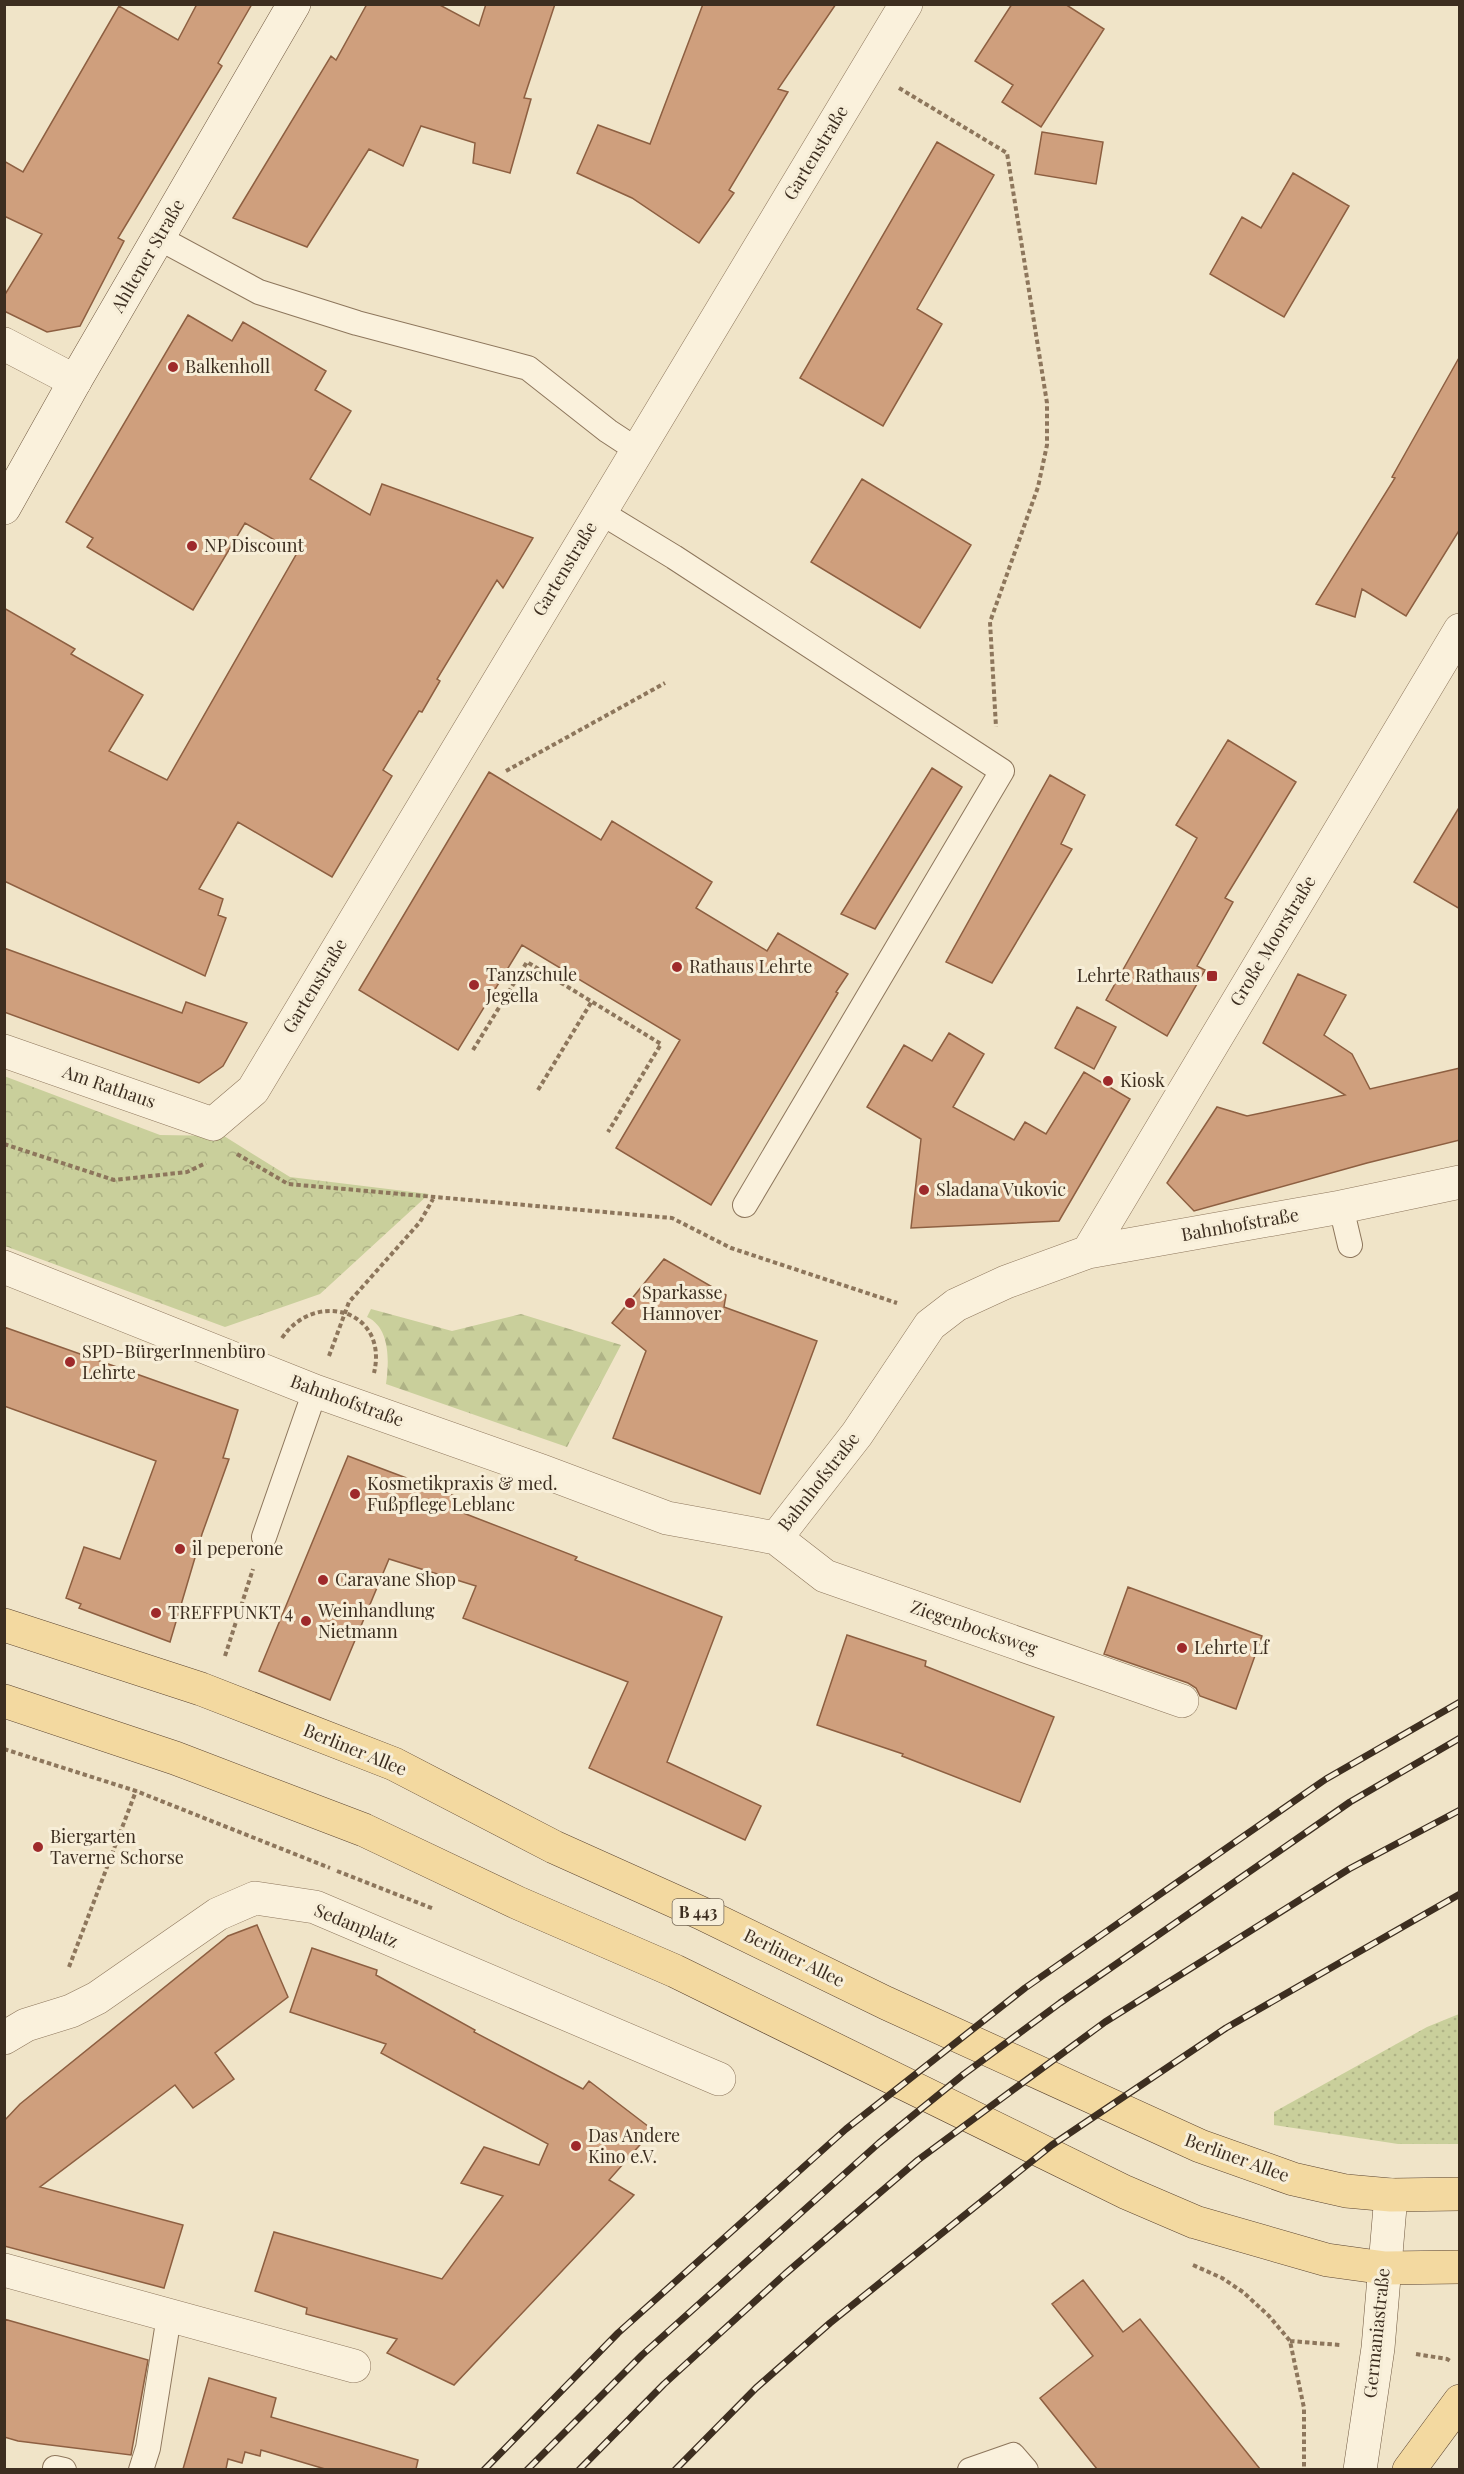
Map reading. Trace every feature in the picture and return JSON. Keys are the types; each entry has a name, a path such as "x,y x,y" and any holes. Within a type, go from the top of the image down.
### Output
{"main road":[{"name":"Berliner Allee","path":"4,1625 213,1694 394,1764 554,1847 701,1913 886,2003 1200,2146 1293,2179 1346,2191 1390,2195 1460,2194"},
{"path":"4,1701 175,1758 364,1830 518,1903 675,1971 1125,2192 1195,2222 1327,2260 1385,2268 1460,2267"},
{"path":"1409,2469 1460,2401"}],"street":[{"name":"Ahltener Straße","path":"4,508 294,4"},
{"name":"Gartenstraße","path":"213,1124 253,1090 906,4"},
{"path":"4,344 75,381"},
{"name":"Große Moorstraße","path":"1088,1252 1444,676 1460,630"},
{"name":"Am Rathaus","path":"4,1051 213,1124"},
{"name":"Bahnhofstraße","path":"4,1268 315,1391 667,1518 776,1538 857,1434 930,1325 956,1305 1006,1282 1088,1252 1341,1207 1460,1182"},
{"name":"Ziegenbocksweg","path":"776,1538 825,1576 1182,1701"},
{"name":"Sedanplatz","path":"4,2038 26,2025 71,2012 97,1998 218,1914 255,1898 315,1907 719,2079"},
{"name":"Germaniastraße","path":"1360,2469 1378,2348 1390,2195"},
{"path":"4,2270 354,2366"}],"lane":[{"path":"159,238 259,292 357,323 528,368 608,431 637,450"},
{"path":"600,512 674,557 1002,771 745,1205"},
{"path":"1341,1207 1350,1245"},
{"path":"264,1537 315,1391"},
{"path":"141,2469 148,2448 169,2316"},
{"path":"970,2469 1013,2455 1026,2469"}],"path":[{"path":"867,69 1007,153 1047,403 1047,445 1038,487 990,622 997,733"},
{"path":"506,771 665,683"},
{"path":"473,1050 527,962 592,1001 661,1044 608,1132"},
{"path":"538,1090 592,1001"},
{"path":"4,1144 114,1180 187,1172 214,1160"},
{"path":"233,1152 288,1184 672,1218 731,1248 897,1303 930,1325"},
{"path":"335,1341 349,1302 420,1222 433,1198"},
{"path":"266,1371 289,1327 304,1316 318,1311 344,1314 359,1320 370,1330 376,1344 377,1359 362,1408"},
{"path":"213,1694 264,1537"},
{"path":"71,2012 67,1973 136,1791"},
{"path":"1290,2341 1304,2408 1304,2469"}],"green space":[{"path":"4,1076 160,1135 224,1136 290,1177 429,1194 320,1294 225,1327 5,1246"},
{"path":"371,1309 452,1331 521,1314 621,1345 567,1447 386,1384 387,1347 381,1329 367,1317"},
{"path":"1459,2014 1459,2144 1398,2144 1274,2125 1274,2112 1427,2027"}],"building":[{"path":"197,4 252,4 218,63 222,66 118,238 124,241 80,326 47,332 4,311 4,296 42,234 4,216 4,161 23,172 119,6 178,40"},
{"path":"367,4 438,4 479,26 486,4 555,4 524,98 531,99 510,173 473,163 475,143 421,126 403,166 369,149 307,247 233,218 331,56 336,60"},
{"path":"703,4 836,4 778,89 788,92 729,190 734,193 699,243 632,198 577,173 598,125 650,144"},
{"path":"1012,4 1065,4 1104,29 1041,127 1002,102 1013,85 975,61"},
{"path":"1042,132 1103,142 1096,184 1035,174"},
{"path":"937,142 994,175 917,309 942,324 883,426 800,378"},
{"path":"1293,173 1349,206 1284,317 1210,274 1242,217 1261,228"},
{"path":"188,315 232,341 243,322 326,371 315,390 351,411 310,479 370,515 382,484 533,538 503,588 497,580 437,679 440,681 422,712 419,711 383,770 392,776 332,877 238,822 199,889 223,899 218,915 226,918 205,976 4,881 4,608 75,649 71,654 143,695 109,751 167,780 297,553 245,523 193,610 87,547 93,538 66,522"},
{"path":"1460,356 1460,529 1406,616 1362,589 1355,617 1316,604 1395,478 1392,477"},
{"path":"862,479 971,545 920,628 811,562"},
{"path":"1228,740 1296,782 1225,898 1233,902 1197,966 1205,970 1167,1036 1106,1000 1197,838 1176,825"},
{"path":"932,768 962,787 875,929 841,914"},
{"name":"Rathaus Lehrte","path":"489,772 601,840 612,821 712,882 696,908 767,951 778,933 848,974 711,1205 616,1148 680,1040 522,945 458,1050 359,990"},
{"path":"1050,775 1085,795 1061,844 1072,849 992,983 946,962"},
{"path":"1460,806 1460,909 1414,882"},
{"path":"4,948 182,1013 186,1002 247,1023 223,1066 199,1083 4,1012"},
{"path":"1298,974 1346,995 1324,1035 1352,1054 1370,1089 1460,1068 1460,1140 1194,1211 1167,1183 1217,1107 1247,1116 1345,1095 1263,1043"},
{"path":"1077,1007 1116,1027 1094,1069 1055,1048"},
{"path":"949,1033 984,1054 953,1107 1014,1140 1025,1122 1046,1134 1084,1072 1130,1099 1059,1221 911,1228 921,1139 867,1107 904,1045 932,1061"},
{"path":"664,1259 726,1295 724,1307 817,1341 760,1494 613,1438 646,1351 612,1323"},
{"path":"4,1327 238,1410 223,1458 229,1459 202,1534 170,1642 79,1608 81,1604 66,1598 84,1547 120,1559 156,1461 4,1406"},
{"path":"348,1456 457,1497 453,1509 577,1557 575,1560 722,1617 667,1762 761,1806 745,1840 589,1768 628,1682 463,1618 476,1586 389,1559 330,1700 259,1671"},
{"name":"Lehrte Lf","path":"1128,1587 1262,1636 1236,1709 1200,1696 1196,1688 1188,1683 1104,1654"},
{"path":"847,1635 926,1661 925,1666 1054,1717 1020,1802 902,1756 903,1754 817,1725"},
{"path":"257,1925 288,1997 215,2053 234,2079 193,2108 175,2085 40,2187 183,2225 164,2288 4,2246 4,2121 20,2104 228,1936"},
{"path":"312,1948 377,1970 376,1975 475,2030 474,2032 583,2089 589,2081 653,2130 609,2180 634,2195 454,2385 387,2353 397,2339 306,2314 307,2308 255,2291 274,2232 442,2279 503,2196 461,2183 484,2147 539,2165 548,2144 381,2053 386,2044 290,2012"},
{"path":"1083,2280 1123,2332 1140,2319 1260,2469 1097,2469 1040,2398 1093,2356 1052,2304"},
{"path":"4,2319 148,2360 131,2455 18,2441 4,2437"},
{"path":"209,2378 276,2398 271,2417 418,2460 416,2469 325,2469 261,2450 260,2456 245,2452 242,2463 228,2459 226,2469 183,2469"}],"railway":[{"path":"484,2470 618,2333 846,2129 1025,1988 1326,1779 1460,1702"},
{"path":"527,2470 642,2355 879,2143 964,2074 1060,2003 1350,1802 1460,1738"},
{"path":"579,2470 664,2384 785,2274 918,2160 1105,2022 1349,1869 1460,1810"},
{"path":"675,2470 756,2388 830,2323 1052,2145 1226,2028 1460,1894"}],"place":[{"name":"Balkenholl","path":"173,367"},
{"name":"NP Discount","path":"192,546"},
{"name":"Rathaus Lehrte","path":"677,967"},
{"name":"Lehrte Rathaus","path":"1212,976"},
{"name":"Tanzschule Jegella","path":"474,985"},
{"name":"Kiosk","path":"1108,1081"},
{"name":"Sladana Vukovic","path":"924,1190"},
{"name":"Sparkasse Hannover","path":"630,1303"},
{"name":"SPD-BürgerInnenbüro Lehrte","path":"70,1362"},
{"name":"Kosmetikpraxis & med. Fußpflege Leblanc","path":"355,1494"},
{"name":"il peperone","path":"180,1549"},
{"name":"Caravane Shop","path":"323,1580"},
{"name":"TREFFPUNKT 4","path":"156,1613"},
{"name":"Weinhandlung Nietmann","path":"306,1621"},
{"name":"Lehrte Lf","path":"1182,1648"},
{"name":"Biergarten Taverne Schorse","path":"38,1847"},
{"name":"Das Andere Kino e.V.","path":"576,2146"}]}
